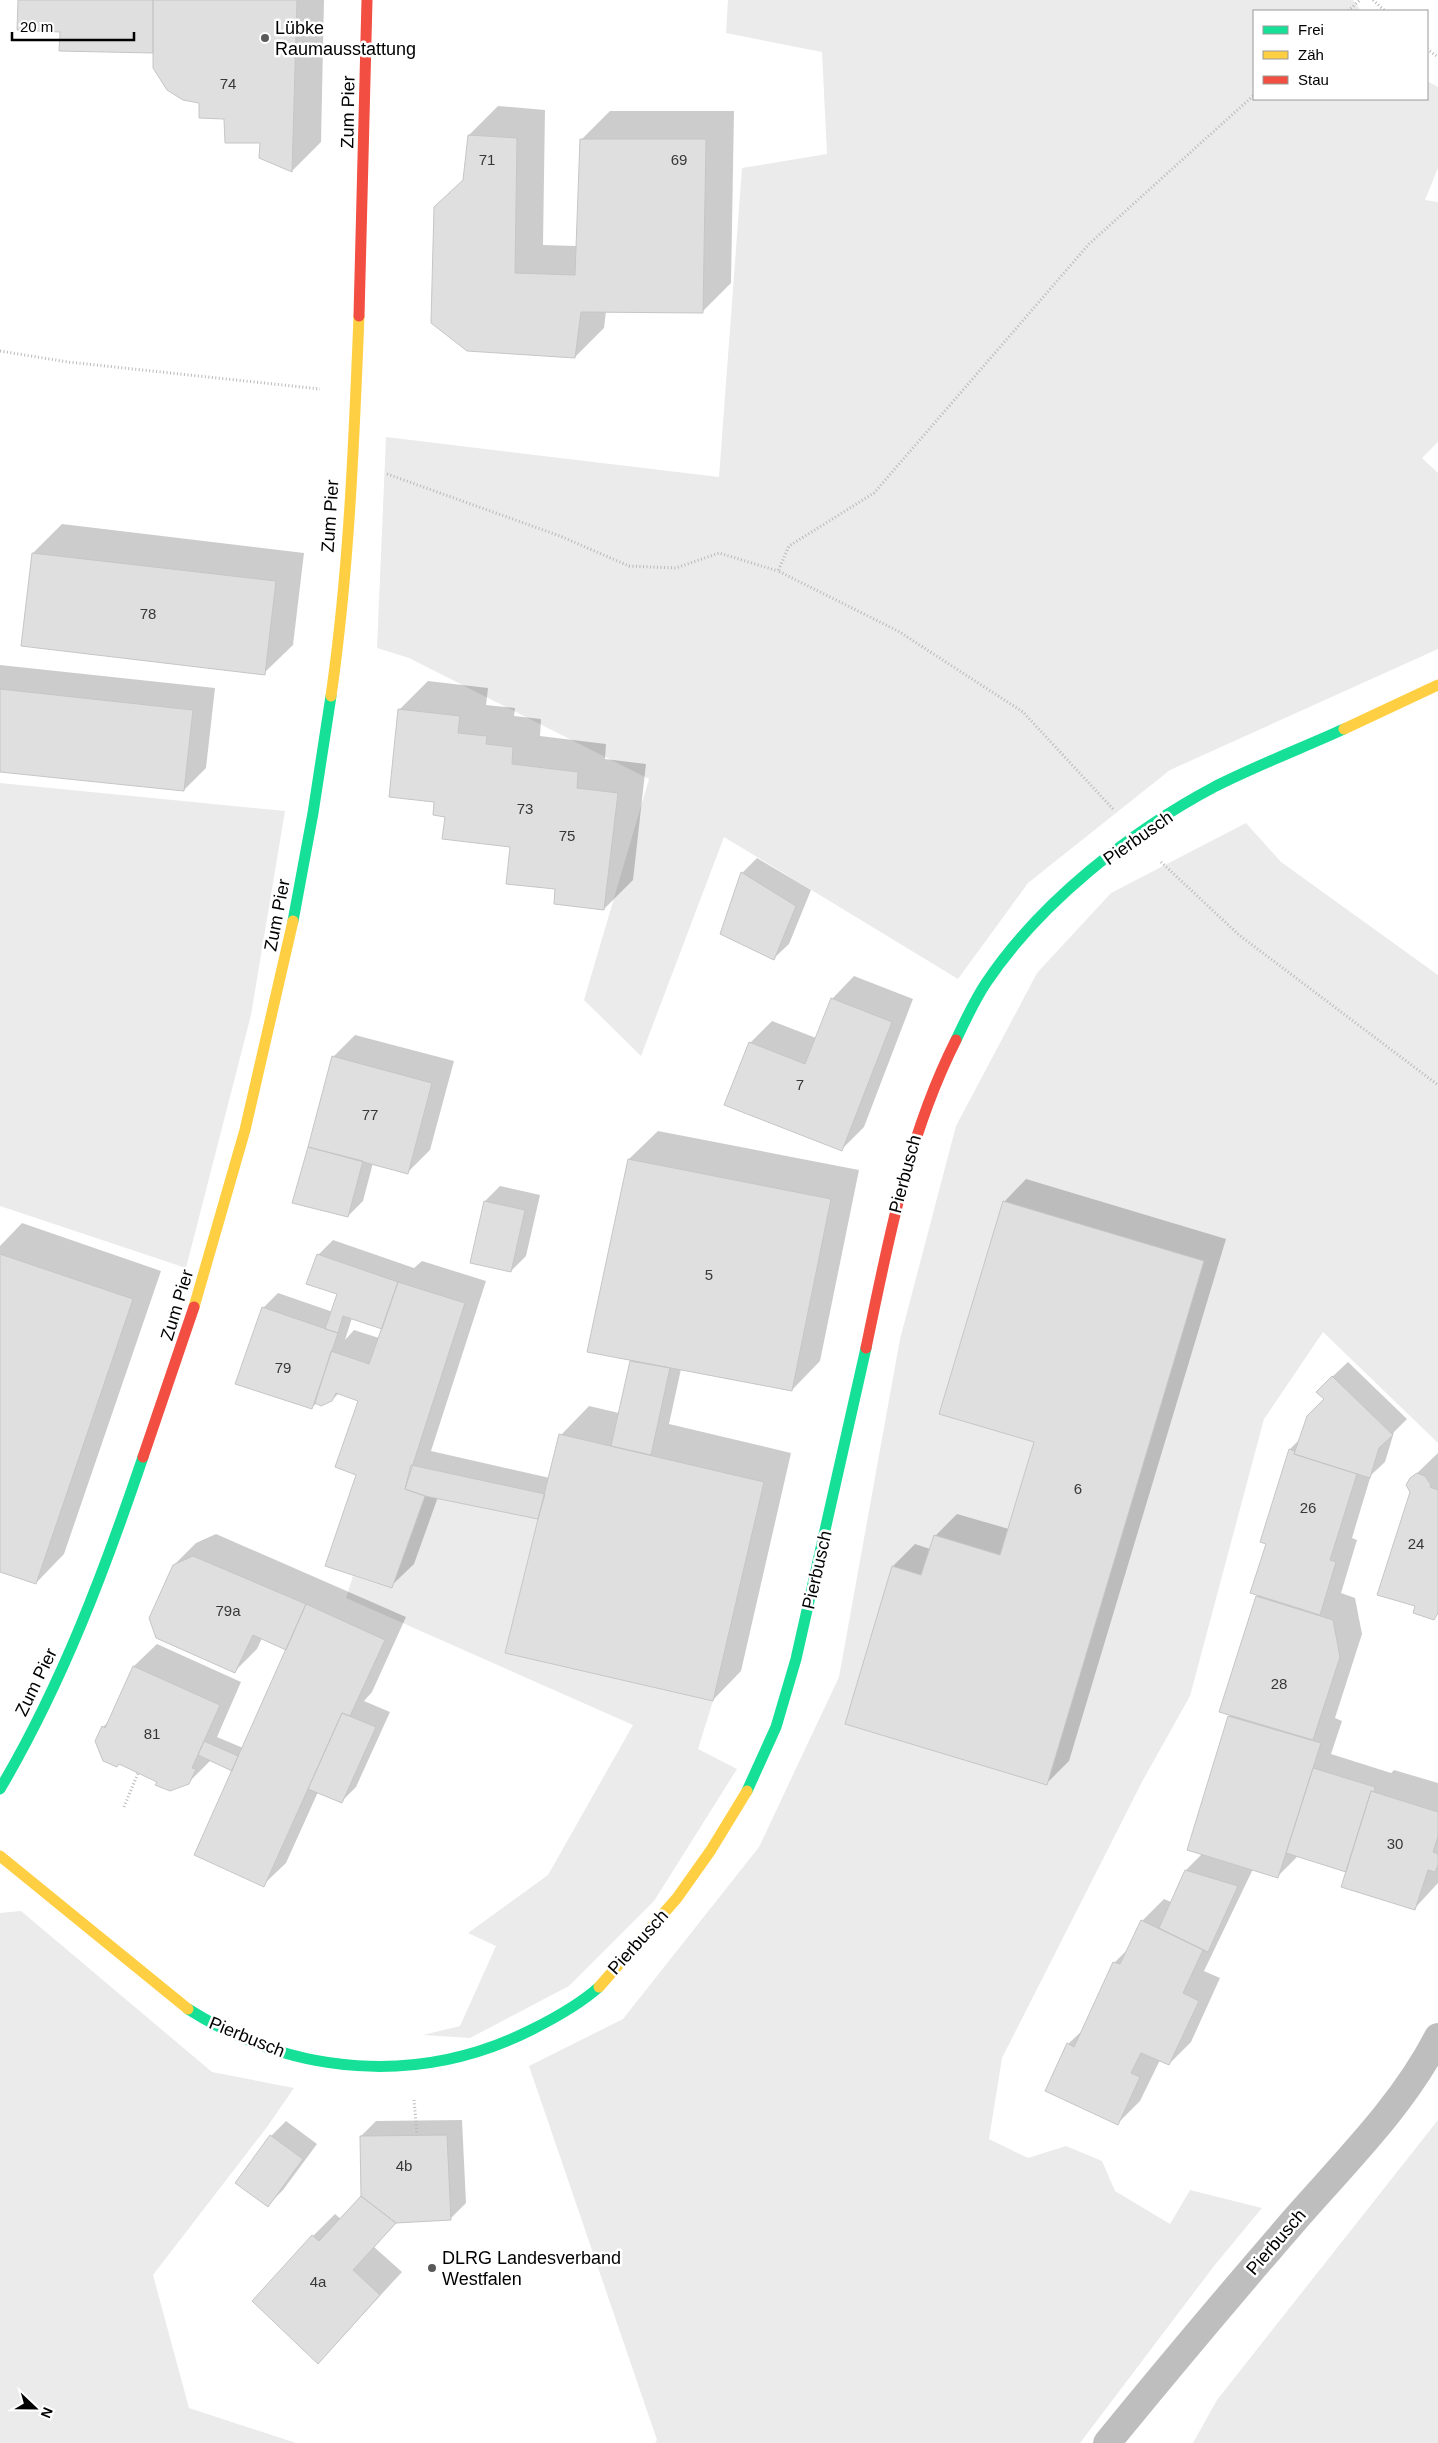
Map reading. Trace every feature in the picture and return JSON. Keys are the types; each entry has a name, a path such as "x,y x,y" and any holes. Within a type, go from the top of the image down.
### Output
{"street":[{"name":"Zum Pier","path":"0,1789 17,1763 70,1652 131,1494 183,1347 226,1206 265,1058 298,899 323,748 342,605 355,393 365,157 367,0"},
{"name":"Pierbusch","path":"0,1856 204,2021 266,2048 337,2066 410,2067 469,2056 527,2032 591,1994 668,1911 735,1814 765,1753 791,1684 843,1461 896,1200 920,1120 955,1040 987,982 1030,929 1078,881 1137,835 1221,783 1406,702 1438,685"},
{"name":"Pierbusch","path":"1107,2443 1202,2328 1394,2107 1425,2062 1438,2037"}],"path":[{"path":"1349,10 1360,0"},
{"path":"1373,0 1384,10"},
{"path":"778,571 788,546 874,493 1089,244 1253,96"},
{"path":"0,351 68,362 355,393"},
{"path":"351,469 391,474 560,536 628,566 676,568 719,553 778,571 898,631 1024,712 1164,864 1239,935 1438,1085"},
{"path":"124,1807 138,1773"}],"shaded area":[{"path":"728,0 1353,0 1360,10 1253,10 1253,100 1428,100 1428,82 1438,87 1438,168 1425,200 1438,202 1438,442 1422,458 1438,473 1438,649 1170,770 1028,883 958,979 724,837 641,1056 584,1000 649,779 409,658 377,648 386,437 719,477 742,168 827,154 822,52 726,33"},
{"path":"0,783 285,811 251,1015 186,1268 0,1206"},
{"path":"1246,823 1281,862 1438,975 1438,1443 1323,1332 1264,1419 1190,1696 1143,1780 1002,2058 989,2139 1028,2158 1066,2146 1102,2161 1115,2191 1170,2224 1190,2190 1262,2208 1214,2266 1080,2443 655,2443 657,2440 529,2066 623,2019 759,1847 839,1677 900,1339 956,1126 1037,973 1111,893"},
{"path":"425,1496 538,1519 505,1653 713,1701 698,1749 737,1769 654,1901 569,1986 470,2038 423,2035 460,2026 496,1946 468,1933 548,1875 633,1725 346,1598 353,1576 391,1588"},
{"path":"21,1911 212,2072 294,2088 267,2127 153,2275 189,2408 296,2443 0,2443 0,1913"},
{"path":"1438,2120 1438,2443 1193,2443 1217,2400"}],"building":[{"path":"18,0 153,0 153,53 59,51 60,32 17,30"},
{"path":"153,0 297,0 292,172 259,158 260,143 225,143 224,119 199,118 199,103 183,100 167,90 153,68"},
{"path":"468,135 517,138 515,273 575,275 580,139 706,139 703,313 581,312 575,358 467,351 431,323 434,207 463,180"},
{"path":"32,553 276,581 265,675 21,646"},
{"path":"0,689 193,710 184,791 0,772"},
{"path":"398,709 460,716 458,733 487,736 486,744 513,747 512,764 578,772 577,788 618,793 604,910 554,904 555,889 506,884 510,847 442,839 445,817 433,815 434,802 389,797"},
{"path":"741,872 796,906 774,960 720,934"},
{"path":"831,998 892,1022 842,1151 724,1105 749,1042 805,1064"},
{"path":"332,1056 432,1083 408,1174 308,1147"},
{"path":"308,1147 363,1161 348,1217 292,1203"},
{"path":"628,1159 831,1199 792,1391 587,1352"},
{"path":"484,1201 525,1210 511,1272 470,1263"},
{"path":"1003,1201 1204,1261 1047,1785 845,1724 892,1566 921,1575 934,1535 1000,1555 1034,1442 939,1414"},
{"path":"0,1254 133,1299 36,1584 0,1572"},
{"path":"317,1254 398,1282 382,1329 343,1316 338,1333 325,1329 337,1294 306,1284"},
{"path":"398,1282 465,1303 405,1489 425,1496 392,1588 325,1566 356,1475 335,1467 358,1401 336,1393 332,1401 321,1406 315,1403 331,1351 369,1364"},
{"path":"262,1307 338,1333 312,1409 235,1384"},
{"path":"630,1361 670,1368 651,1455 611,1446"},
{"path":"1332,1376 1393,1435 1379,1448 1370,1478 1294,1454 1307,1416 1324,1399 1316,1392"},
{"path":"559,1434 764,1482 713,1701 505,1653"},
{"path":"1289,1449 1295,1451 1294,1454 1357,1474 1330,1560 1336,1562 1320,1615 1250,1593 1266,1544 1260,1542"},
{"path":"411,1465 545,1494 538,1519 425,1496 405,1489"},
{"path":"1417,1473 1425,1476 1431,1485 1430,1487 1438,1490 1438,1613 1434,1620 1413,1613 1415,1606 1377,1595 1410,1492 1406,1485 1410,1478"},
{"path":"193,1556 306,1604 286,1650 253,1635 235,1673 156,1638 149,1618 173,1565"},
{"path":"1256,1596 1333,1620 1340,1657 1313,1740 1219,1712"},
{"path":"306,1604 385,1640 350,1716 342,1713 264,1887 194,1855"},
{"path":"133,1666 220,1705 192,1768 196,1769 189,1784 170,1791 155,1785 157,1782 119,1764 117,1767 103,1761 95,1741 102,1726 105,1728"},
{"path":"342,1713 376,1727 342,1803 308,1789"},
{"path":"1228,1716 1321,1743 1278,1878 1187,1850"},
{"path":"204,1741 238,1756 232,1771 198,1755"},
{"path":"1313,1768 1375,1787 1374,1792 1371,1791 1346,1872 1286,1853"},
{"path":"1371,1791 1438,1812 1438,1836 1433,1852 1438,1854 1438,1865 1435,1872 1428,1870 1415,1910 1341,1887"},
{"path":"1185,1870 1238,1886 1208,1952 1159,1928"},
{"path":"1141,1920 1203,1950 1183,1993 1199,2001 1169,2065 1141,2053 1131,2073 1140,2077 1118,2125 1045,2091 1067,2043 1074,2047 1113,1962 1120,1964"},
{"path":"270,2135 303,2159 268,2207 235,2183"},
{"path":"447,2135 451,2220 396,2223 361,2196 360,2136"},
{"path":"361,2196 396,2223 353,2270 380,2295 318,2364 252,2301 312,2235 319,2241"}],"traffic: fast":[{"path":"293,921 313,813 331,696"},
{"path":"956,1040 986,983 1008,953 1033,924 1089,871 1152,824 1216,786 1344,729"},
{"path":"747,1791 776,1727 796,1659 866,1348"},
{"path":"0,1789 43,1709 80,1627 113,1543 143,1457"},
{"path":"188,2009 229,2031 271,2048 314,2060 357,2066 401,2066 445,2060 488,2048 549,2021 599,1987"}],"traffic: slow":[{"path":"331,696 346,554 353,459 359,316"},
{"path":"1344,729 1438,685"},
{"path":"194,1307 245,1130 293,921"},
{"path":"599,1987 677,1898 711,1850 747,1791"},
{"path":"0,1856 188,2009"}],"traffic: jam":[{"path":"359,316 367,0"},
{"path":"866,1348 891,1230 912,1152 924,1114 956,1040"},
{"path":"143,1457 194,1307"}],"place":[{"name":"Lübke Raumausstattung","path":"265,38"},
{"name":"DLRG Landesverband Westfalen","path":"432,2268"}]}
